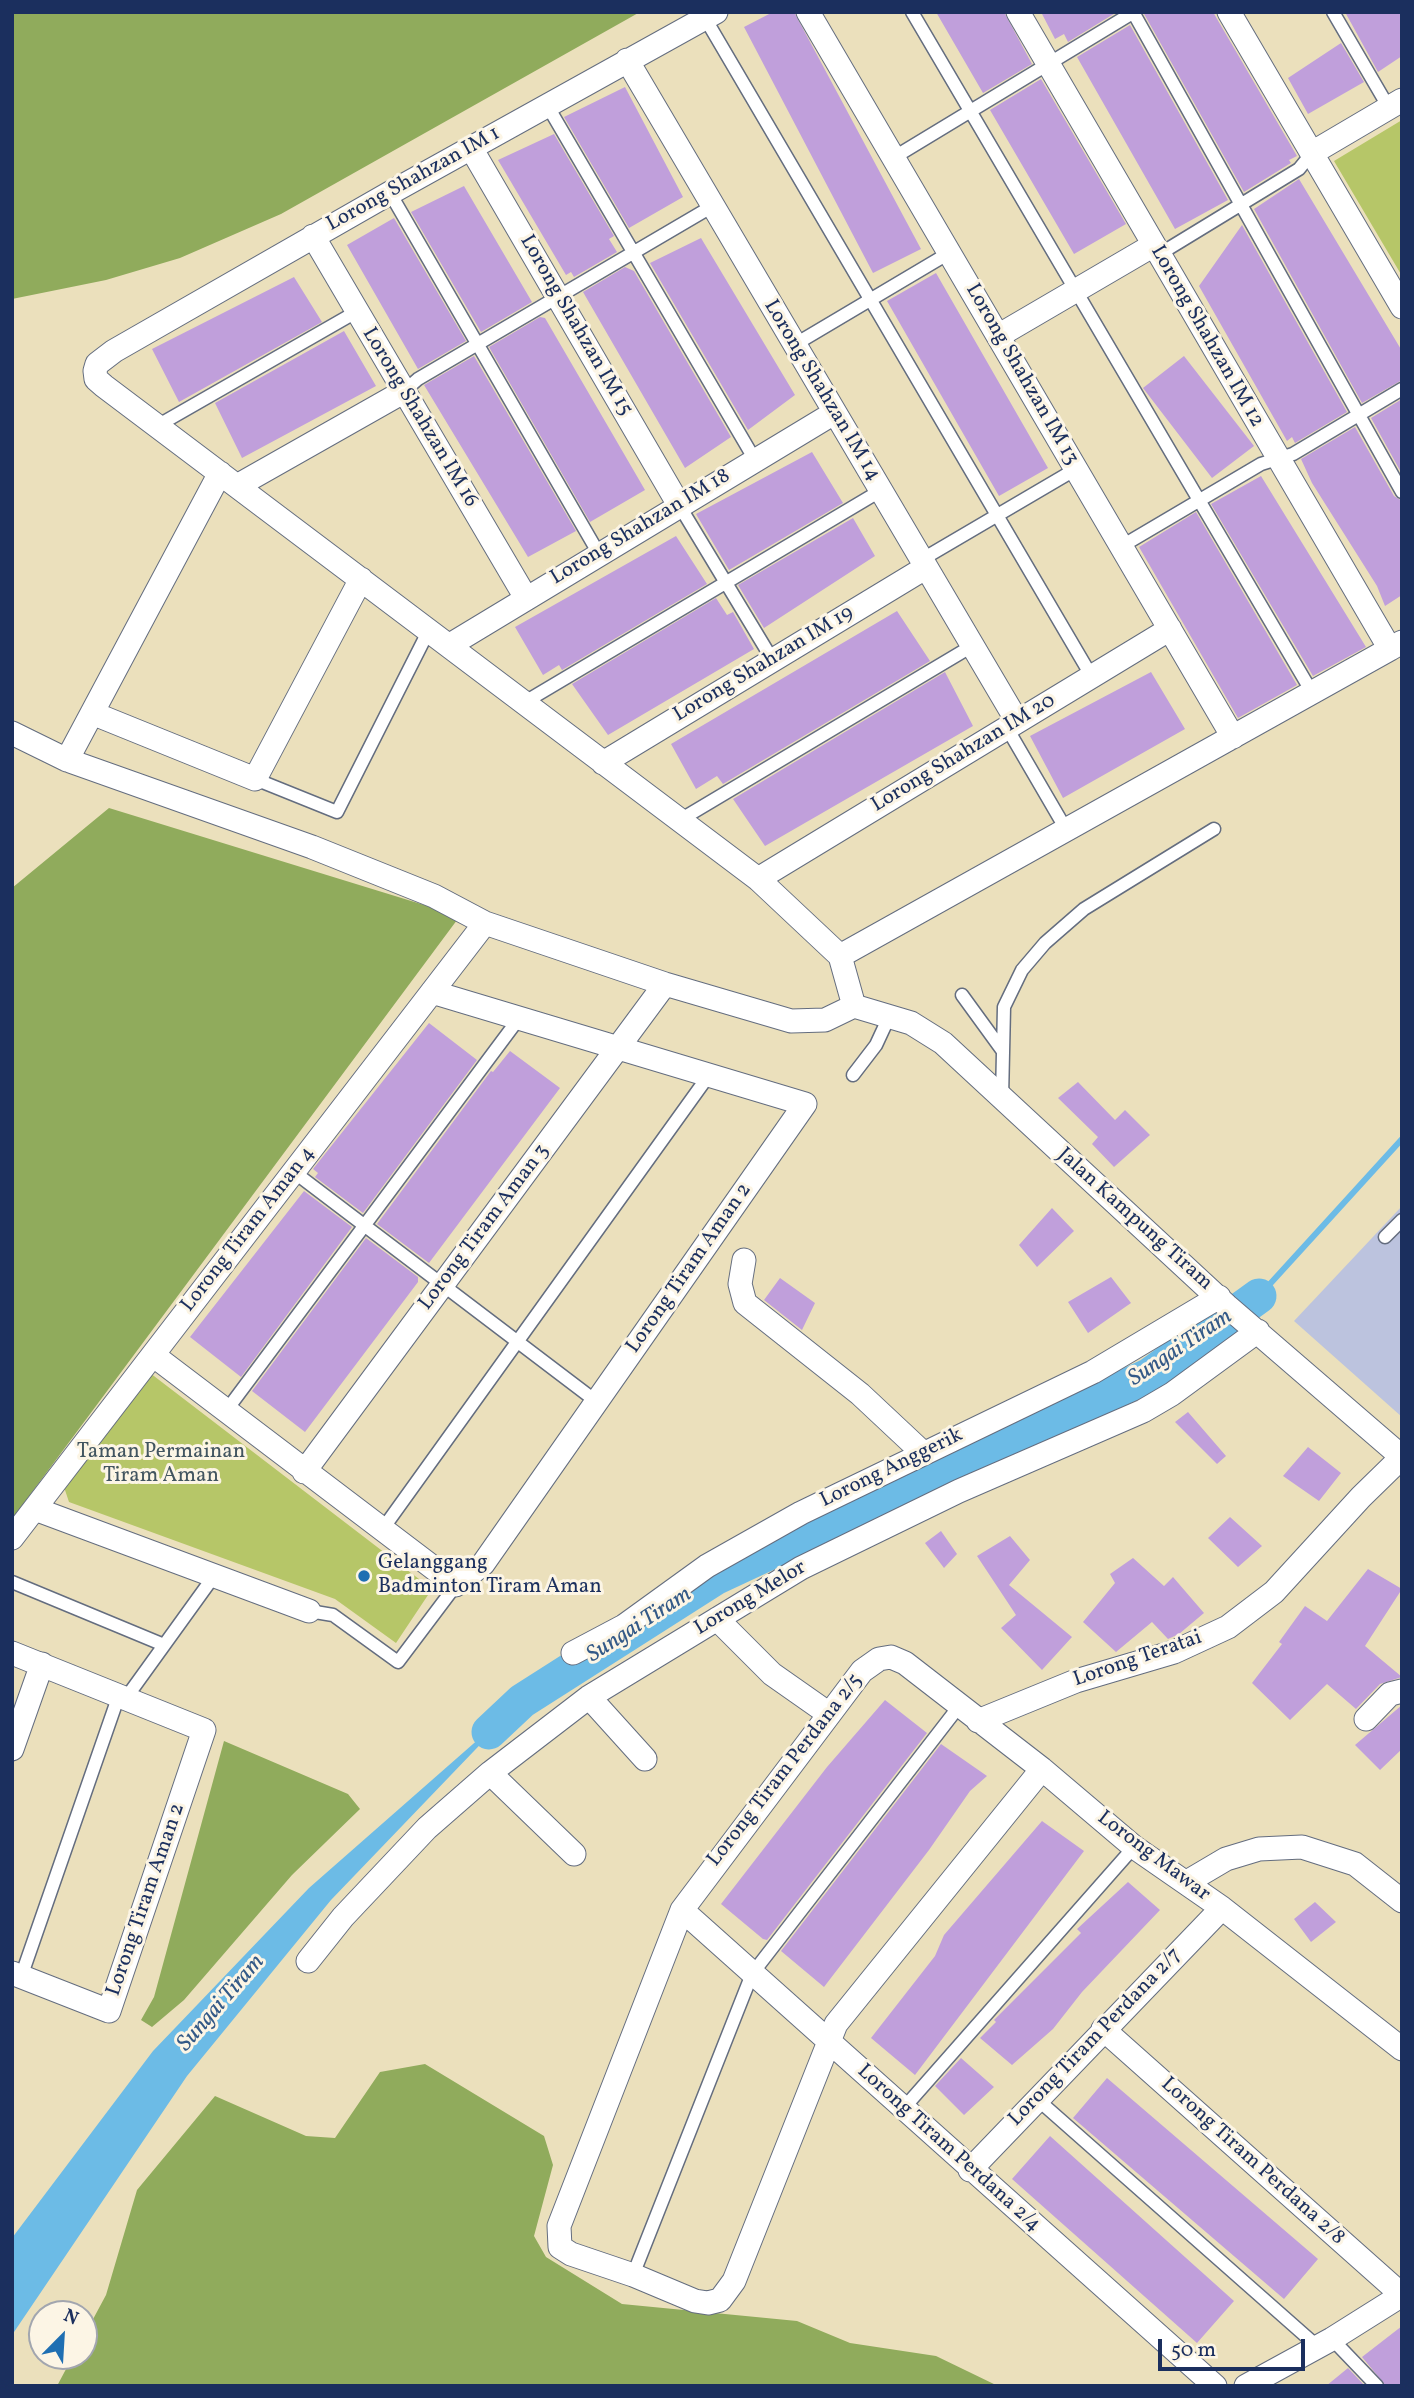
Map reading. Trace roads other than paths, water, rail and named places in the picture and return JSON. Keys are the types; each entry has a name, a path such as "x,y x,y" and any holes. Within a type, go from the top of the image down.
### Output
{"street":[{"name":"Lorong Shahzan IM 13","path":"808,12 1233,737"},
{"name":"Lorong Shahzan IM 12","path":"1017,12 1278,459 1396,645"},
{"path":"1229,12 1402,307"},
{"name":"Lorong Shahzan IM 1","path":"158,426 96,379 97,364 114,351 313,236 711,15"},
{"name":"Lorong Shahzan IM 14","path":"627,60 711,207 972,646 1012,724"},
{"path":"1312,153 1395,104"},
{"name":"Lorong Shahzan IM 15","path":"471,148 679,505"},
{"name":"Lorong Shahzan IM 16","path":"313,236 526,598"},
{"path":"998,337 1076,291 1155,250"},
{"path":"67,760 228,480 403,392"},
{"name":"Lorong Shahzan IM 18","path":"450,645 834,413"},
{"path":"12,733 67,760 312,847 434,896 485,923 665,984 791,1021 825,1020 853,1006 840,956 758,879 158,426"},
{"name":"Lorong Shahzan IM 19","path":"603,763 923,564"},
{"path":"92,713 255,779 361,579"},
{"name":"Lorong Shahzan IM 20","path":"758,879 1170,629"},
{"path":"840,956 1313,694 1396,645"},
{"name":"Lorong Tiram Aman 4","path":"12,1538 485,923"},
{"name":"Lorong Tiram Aman 3","path":"304,1472 665,984"},
{"name":"Lorong Tiram Aman 2","path":"432,992 805,1104 483,1564 456,1585"},
{"name":"Jalan Kampung Tiram","path":"853,1006 927,1031 1223,1302 1402,1457"},
{"path":"744,1260 740,1284 745,1303 860,1394 923,1453"},
{"name":"Lorong Anggerik","path":"573,1653 624,1626 707,1566 801,1513 1093,1372 1223,1302"},
{"name":"Lorong Melor","path":"308,1961 343,1917 427,1828 490,1773 589,1697 801,1569 958,1491 1143,1411 1172,1394 1253,1326"},
{"path":"153,1355 456,1585"},
{"name":"Lorong Teratai","path":"978,1721 1076,1681 1174,1652 1228,1627 1275,1592 1360,1497 1402,1457"},
{"path":"35,1509 309,1611"},
{"path":"717,1619 772,1674 829,1714"},
{"path":"12,1653 123,1696"},
{"name":"Lorong Tiram Perdana 2/5","path":"632,2275 571,2254 561,2247 559,2226 682,1910 869,1663 891,1657 905,1663"},
{"name":"Lorong Mawar","path":"905,1663 1042,1769 1134,1847 1222,1908 1402,2049"},
{"path":"12,1749 41,1664"},
{"path":"1366,1719 1390,1694 1402,1690"},
{"name":"Lorong Tiram Aman 2","path":"17,1975 109,2011 204,1730 123,1696"},
{"path":"589,1697 645,1759"},
{"path":"632,2275 695,2301 708,2303 720,2300 729,2292 836,2024 1042,1769"},
{"path":"490,1773 575,1854"},
{"path":"1187,1882 1226,1859 1259,1849 1302,1847 1355,1864 1402,1901"},
{"name":"Lorong Tiram Perdana 2/7","path":"970,2170 1102,2029 1222,1908"},
{"name":"Lorong Tiram Perdana 2/4","path":"682,1910 1215,2386"},
{"name":"Lorong Tiram Perdana 2/8","path":"1102,2029 1402,2295"},
{"path":"1246,2386 1325,2343 1402,2295"}],"lane":[{"path":"912,12 1313,694"},
{"path":"893,158 1134,12 1357,416 1402,492"},
{"path":"1333,12 1395,104"},
{"path":"711,15 871,299 1092,677"},
{"path":"547,105 754,460"},
{"path":"1155,250 1242,206 1299,169 1312,153"},
{"path":"390,193 599,554"},
{"path":"403,392 418,379 711,207"},
{"path":"794,345 949,253"},
{"path":"158,426 356,312"},
{"path":"1122,546 1261,464 1293,454 1402,389"},
{"path":"923,564 998,515 1076,470"},
{"path":"525,702 880,491"},
{"path":"679,505 772,659"},
{"path":"255,779 337,812 429,630"},
{"path":"680,820 972,646"},
{"path":"1012,724 1067,831"},
{"path":"1002,1098 1004,1007 1011,989 1045,943 1103,896 1214,829"},
{"path":"962,995 1002,1050"},
{"path":"226,1411 520,1017"},
{"path":"853,1075 872,1051 889,1017"},
{"path":"382,1530 709,1075"},
{"path":"294,1172 597,1402"},
{"path":"1385,1237 1402,1220"},
{"path":"17,1975 123,1696 214,1576"},
{"path":"12,1582 164,1645"},
{"path":"309,1611 332,1615 398,1662 456,1585"},
{"path":"632,2275 752,1973 960,1705"},
{"path":"903,2109 1134,1847"},
{"path":"1037,2099 1377,2386"}],"water":[{"path":"522,1701 331,1900 187,2076 36,2300 28,2300 28,2311 12,2335 12,2238 153,2051 309,1888"}],"waterway":[{"name":"Sungai Tiram","path":"1259,1296 1402,1139"},
{"name":"Sungai Tiram","path":"489,1732 522,1701 715,1578 1150,1375 1259,1296"}],"place":[{"name":"Gelanggang Badminton Tiram Aman","path":"364,1576"}],"park label":[{"name":"Taman Permainan Tiram Aman","path":"161,1465"}]}
